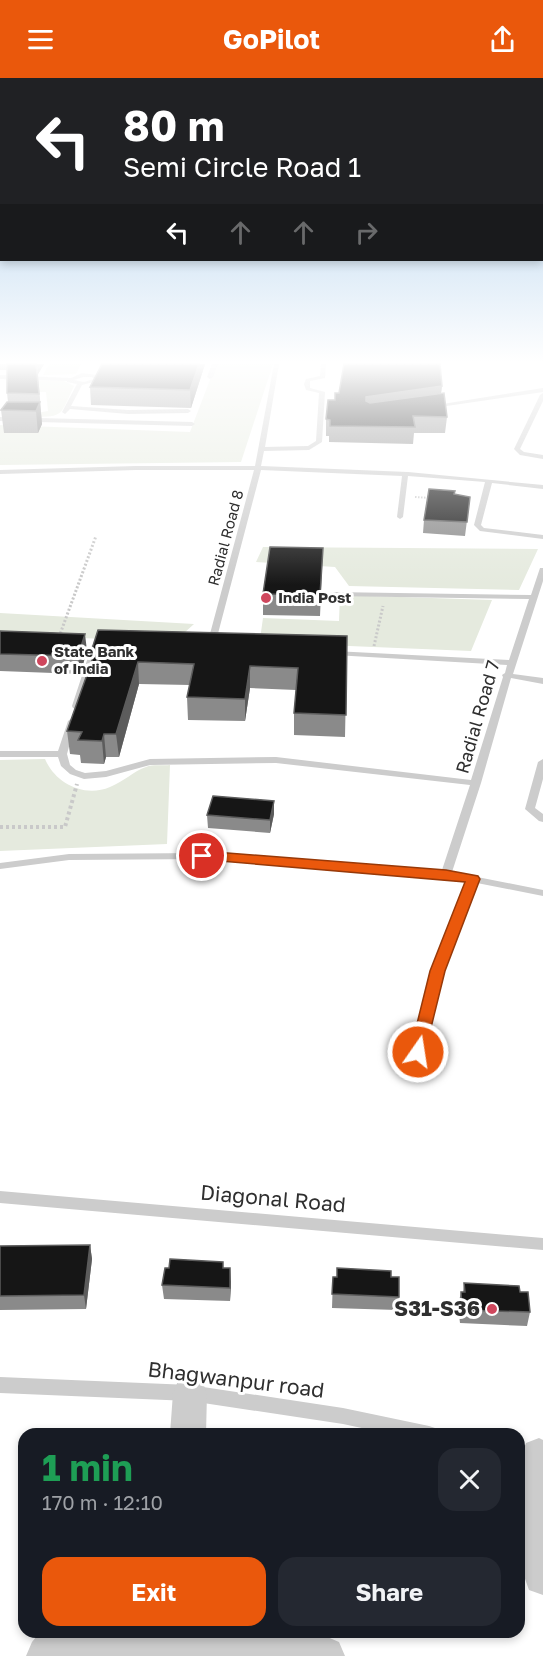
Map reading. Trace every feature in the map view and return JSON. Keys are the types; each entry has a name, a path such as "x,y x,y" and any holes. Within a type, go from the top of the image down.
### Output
{"street":[{"path":"188,1428 190,1393"},
{"path":"534,1455 543,1576"},
{"path":"45,1656 61,1638"},
{"path":"182,1638 217,1650 262,1647 325,1656"}],"lane":[{"name":"Radial Road 8","path":"221,648 207,649 258,468 263,438"},
{"path":"261,449 309,448 319,442 319,438"},
{"path":"523,438 517,449 522,454 543,458"},
{"path":"0,472 135,468 258,468 405,474 543,488"},
{"path":"400,517 405,474"},
{"path":"489,481 477,525 482,530 543,537"},
{"name":"Radial Road 7","path":"446,874 476,783 506,675 543,570"},
{"path":"332,594 533,597"},
{"path":"56,645 107,647"},
{"path":"95,646 62,754 66,766 73,772 106,774 150,762 276,760 476,783"},
{"path":"325,653 510,663"},
{"path":"506,675 543,681"},
{"path":"0,754 62,754"},
{"path":"543,762 530,809 543,819"},
{"path":"0,866 69,857 202,856 446,874 543,893"},
{"path":"418,1052 437,971 473,879"},
{"name":"Diagonal Road","path":"0,1197 543,1244"},
{"name":"Bhagwanpur road","path":"0,1384 190,1393 343,1416 400,1428"}],"path":[{"path":"402,496 435,498"},
{"path":"56,645 96,536"},
{"path":"372,656 382,606 394,595"},
{"path":"0,827 65,827 80,774"}],"shaded area":[{"path":"0,438 249,438 241,462 0,465"},
{"path":"263,547 538,549 519,590 349,586 335,567 256,562"},
{"path":"340,595 492,600 471,651 276,643 260,639 263,618 339,621"},
{"path":"0,613 194,624 183,634 160,641 0,635"},
{"path":"45,759 50,768 63,781 90,791 110,787 149,766 170,765 167,844 0,851 0,760"}],"building":[{"path":"429,489 455,491 454,494 470,497 467,522 424,520"},
{"path":"270,547 323,548 320,595 263,594"},
{"path":"98,630 347,636 346,715 294,713 298,668 250,666 245,699 187,697 194,664 138,662 116,734 104,734 102,741 78,740 82,732 67,731 95,652 91,652"},
{"path":"0,631 85,634 78,656 0,654"},
{"path":"213,796 274,801 270,820 207,815"},
{"path":"90,1245 84,1295 0,1296 0,1246"},
{"path":"170,1259 223,1262 223,1268 230,1268 230,1288 162,1285 165,1268 169,1268"},
{"path":"337,1268 391,1271 391,1277 399,1277 399,1297 332,1294 333,1277 337,1277"},
{"path":"464,1283 519,1286 520,1292 528,1292 530,1312 462,1310 461,1292 465,1292"}],"place":[{"name":"India Post","path":"266,598"},
{"name":"State Bank of India","path":"42,661"},
{"name":"S31-S36","path":"492,1309"}],"route":[{"path":"202,856 446,874 473,879 437,971 418,1052"}]}
